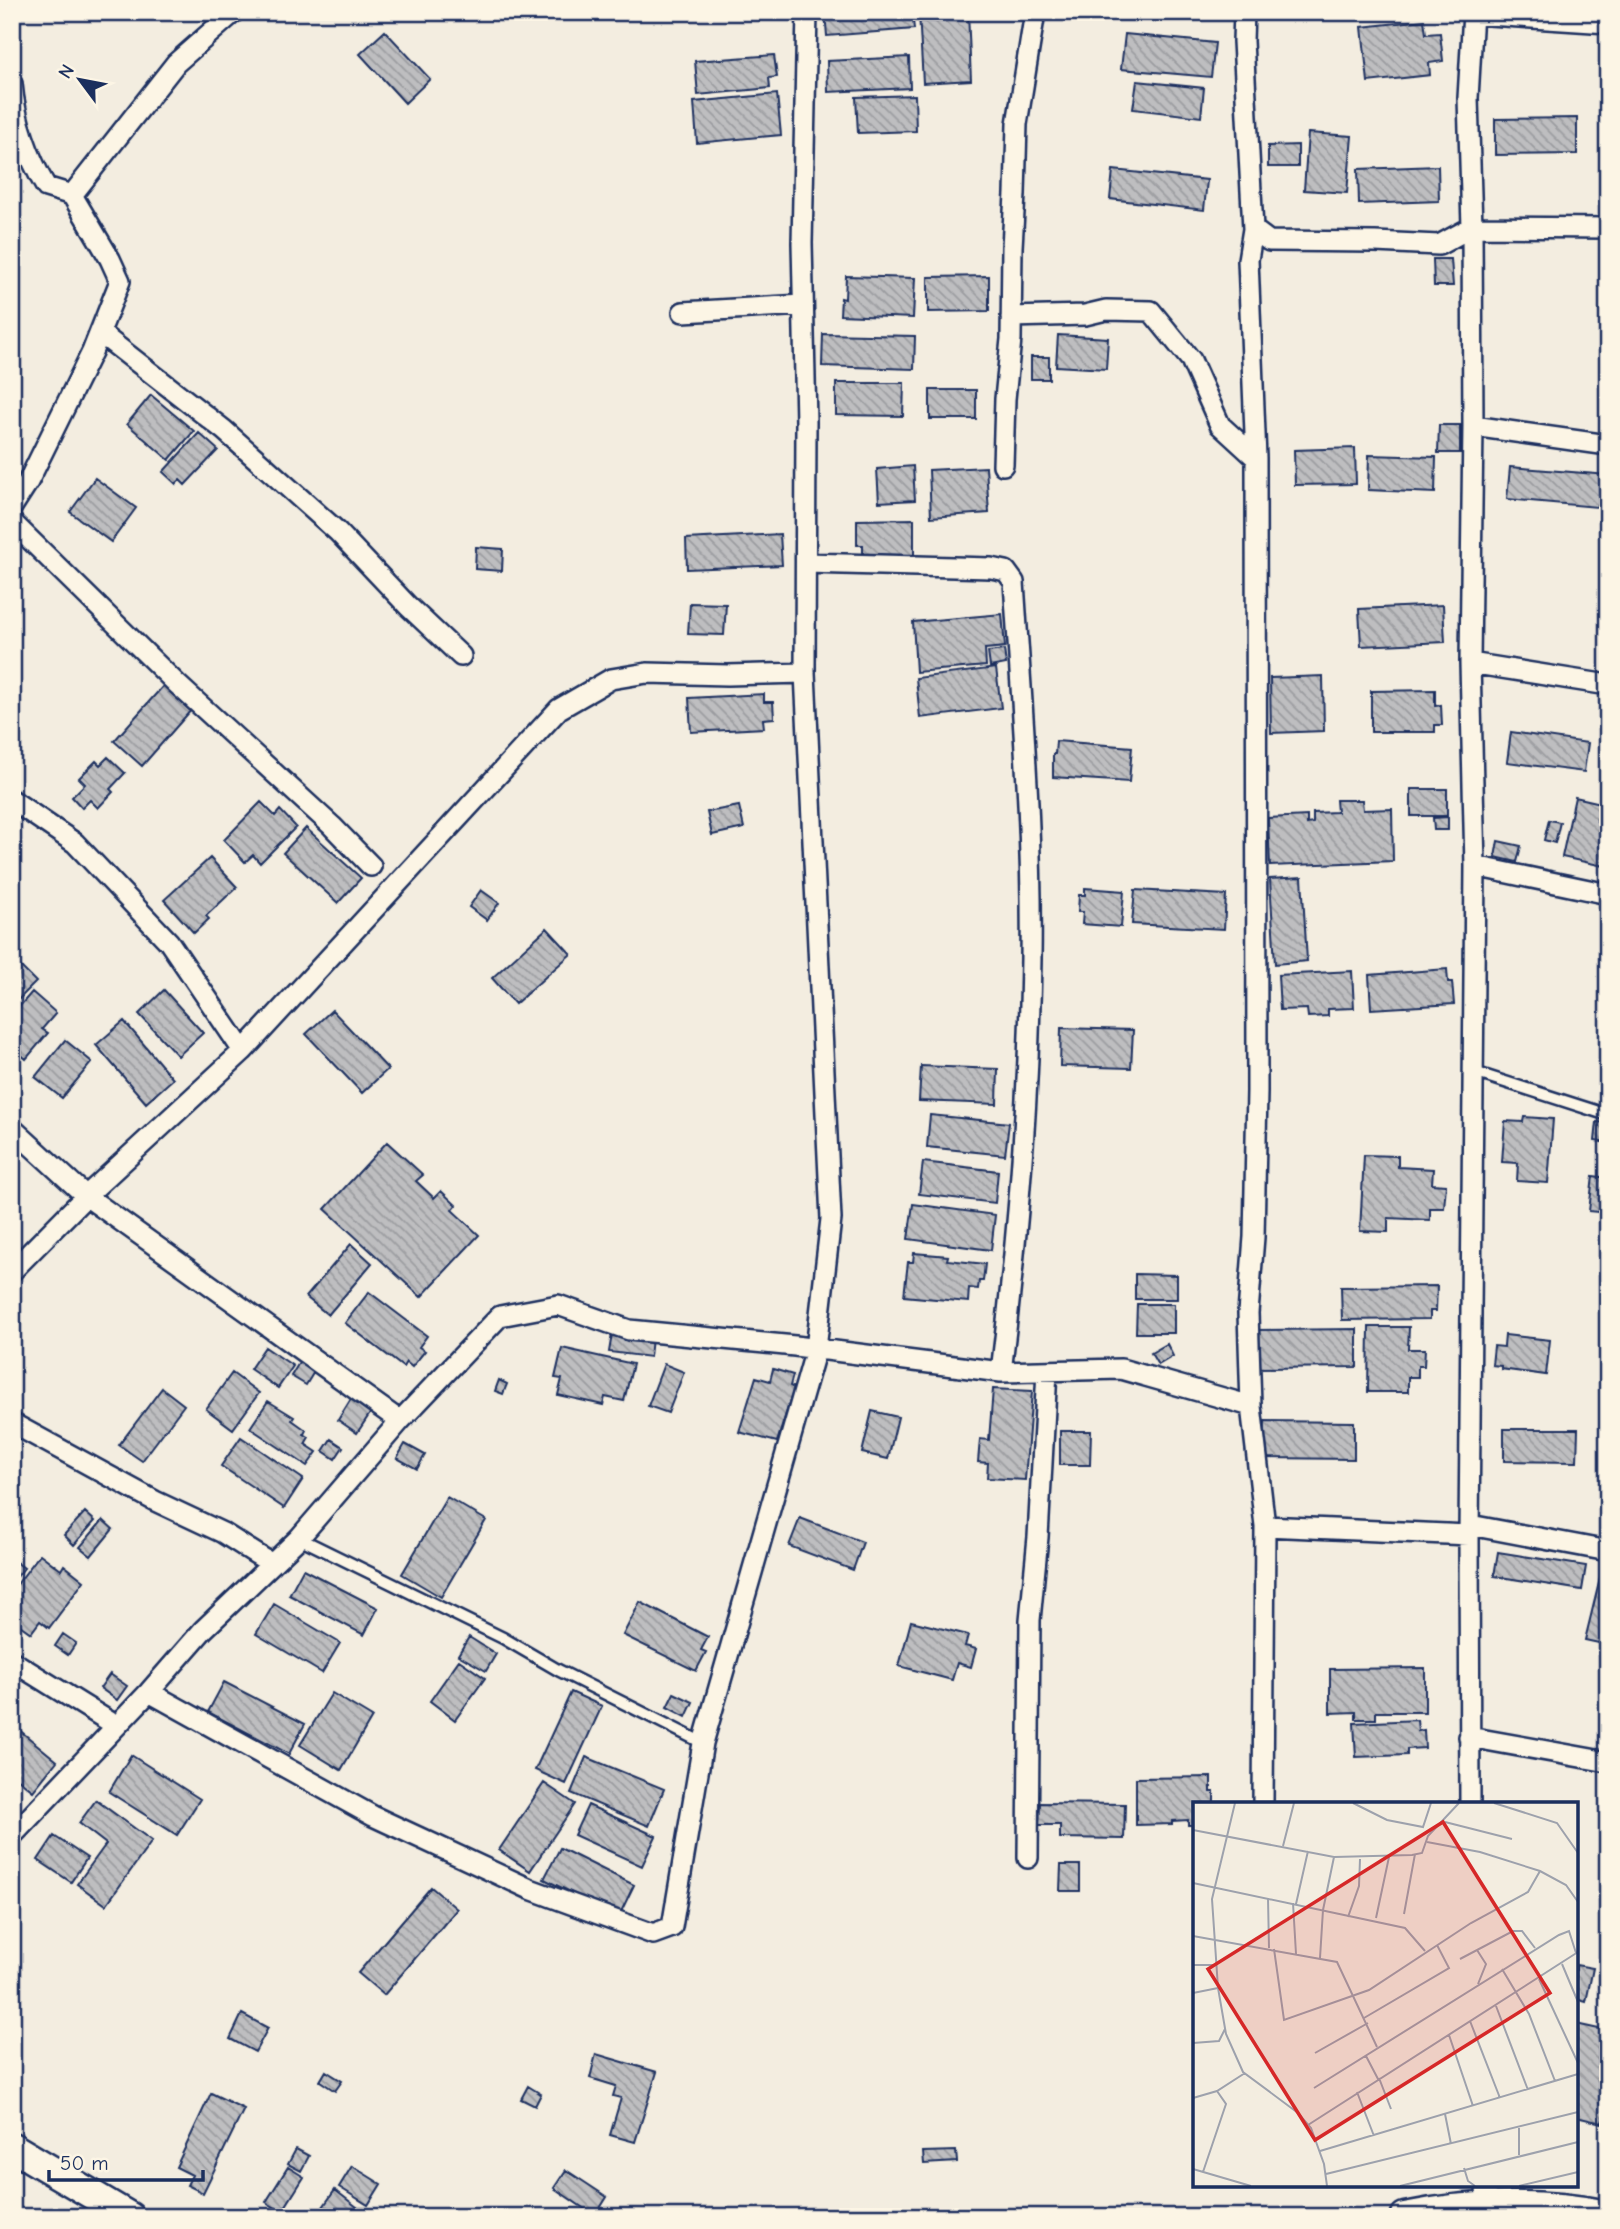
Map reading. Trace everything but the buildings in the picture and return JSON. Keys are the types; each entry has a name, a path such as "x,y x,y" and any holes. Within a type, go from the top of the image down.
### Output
{"street":[{"path":"72,195 176,63 234,12"},
{"path":"149,1692 373,1816 530,1889 653,1934 672,1927 703,1743 816,1349 831,1219 805,673 806,422 802,243 807,12"},
{"path":"1003,465 1005,399 1012,339 1012,247 1017,124 1035,12"},
{"path":"1244,12 1243,41 1253,229 1248,260 1256,458 1257,1091 1254,1237 1248,1313 1251,1406 1265,1526 1263,1802"},
{"path":"1470,1802 1475,866 1470,663 1473,426 1468,99 1473,13 1608,23"},
{"path":"12,507 28,482 100,333 120,281 72,195 46,187 32,164 13,94"},
{"path":"1253,229 1269,242 1439,245 1472,227 1608,228"},
{"path":"683,312 803,305"},
{"path":"1012,317 1085,315 1106,310 1151,311 1191,360 1220,425 1256,458"},
{"path":"100,333 224,430 328,523 408,606 461,656"},
{"path":"1473,426 1608,445"},
{"path":"12,522 177,684 332,826 371,866"},
{"path":"806,563 991,568 1006,571 1014,582 1029,844 1031,957 1025,1125 1014,1267 1000,1372"},
{"path":"1470,663 1608,685"},
{"path":"12,1271 86,1196 243,1051 559,709 611,679 646,673 805,673"},
{"path":"12,800 75,843 169,942 243,1051"},
{"path":"1475,866 1608,894"},
{"path":"12,1128 86,1196 400,1421"},
{"path":"12,1836 149,1692 203,1630 299,1538 400,1421 500,1317 558,1306 629,1330 816,1349 1000,1372 1121,1369 1251,1406"},
{"path":"1028,1858 1030,1620 1038,1537 1047,1371"},
{"path":"12,1423 155,1501 223,1533 272,1564"},
{"path":"1265,1526 1470,1530 1608,1551"},
{"path":"12,1661 115,1725"},
{"path":"1469,1737 1608,1762"},
{"path":"12,2147 130,2217"},
{"path":"1405,2217 1486,2196 1542,2212 1598,2215"}],"lane":[{"path":"1474,1072 1608,1115"},
{"path":"299,1538 503,1638 558,1670 703,1743"}]}
